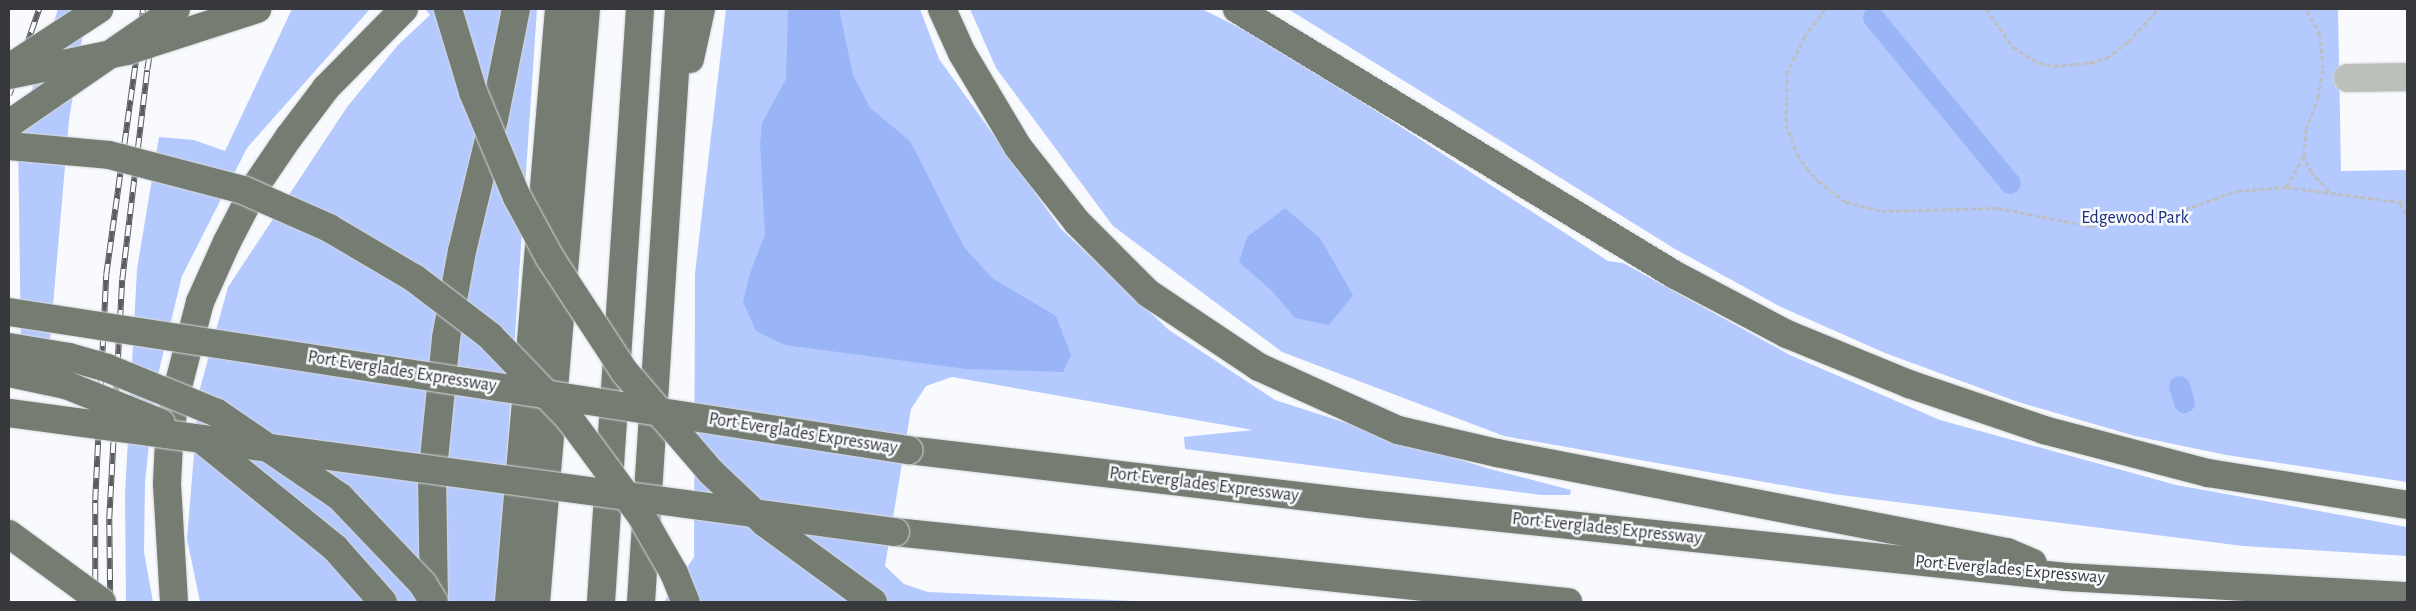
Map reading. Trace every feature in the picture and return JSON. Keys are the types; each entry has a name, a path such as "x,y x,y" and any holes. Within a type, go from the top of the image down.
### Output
{"highway":[{"path":"9,68 99,9"},
{"path":"9,124 176,9"},
{"path":"9,75 127,51 257,9"},
{"path":"174,602 167,483 170,442 175,398 200,302 227,242 257,184 289,137 326,88 404,9"},
{"path":"448,9 473,92 517,197 550,258 625,372 711,472 765,523 873,602"},
{"path":"434,602 432,479 446,338 460,259 497,109 516,9"},
{"path":"508,602 559,9"},
{"path":"536,602 586,9"},
{"path":"601,602 640,9"},
{"path":"641,602 679,9"},
{"path":"670,148 701,9"},
{"path":"942,9 962,53 1018,147 1077,222 1148,293 1259,367 1398,430 1497,453 2007,552 2066,576"},
{"path":"1237,9 1675,275 1787,334 1909,384 2044,430 2208,473 2407,505"},
{"path":"9,146 109,155 243,190 329,228 414,278 490,336 569,418 642,517 674,573 686,602"},
{"name":"Port Everglades Expressway","path":"9,312 908,450 1368,504 2066,576 2407,596"},
{"path":"9,347 69,357 107,368 217,413 340,497 422,583 434,602"},
{"path":"9,373 66,385 203,440 335,548 383,602"},
{"path":"9,412 895,532 1568,602"},
{"path":"9,534 102,602"}],"street":[{"path":"2348,78 2407,77"}],"path":[{"path":"1825,9 1805,36 1787,72 1786,124 1790,140 1806,168 1818,181 1846,202 1880,211 1998,208 2090,226 2164,217 2237,191 2286,187 2329,191 2407,203"},
{"path":"1986,9 2013,47 2026,57 2039,63 2070,66 2098,61 2118,51 2158,9"},
{"path":"2286,187 2304,156 2306,129 2318,97 2323,68 2320,35 2306,9"},
{"path":"2304,156 2311,172 2329,191"},
{"path":"2400,202 2407,215"}],"green space":[{"path":"58,9 87,9 69,120 45,398 21,351 18,134"},
{"path":"292,9 370,9 247,148 182,276 155,387 145,483 144,552 153,602 126,602 125,494 137,269 159,137 194,140 225,151"},
{"path":"425,9 537,9 497,602 200,602 187,539 199,392 228,287 347,107 398,45 430,15"},
{"path":"726,9 920,9 939,59 1061,229 1169,330 1275,400 1486,468 1571,490 1570,495 1542,495 1185,449 1184,437 1253,430 952,377 926,386 911,409 885,566 904,584 928,592 1156,602 664,602 694,557 695,273"},
{"path":"970,9 1202,9 1276,46 1608,261 1623,263 1790,355 1940,420 2176,485 2407,527 2407,556 2243,546 1833,494 1504,436 1282,352 1113,226 996,68"},
{"name":"Edgewood Park","path":"1288,9 2338,9 2341,171 2407,170 2407,482 2226,455 2135,436 2018,402 1885,353 1781,307 1675,249"}],"shaded area":[{"path":"788,9 839,9 853,75 870,108 910,141 964,247 992,278 1056,316 1071,355 1063,372 966,369 785,345 756,331 743,302 750,273 765,235 760,144 762,123 786,79"},
{"path":"1285,208 1320,238 1353,295 1329,325 1295,318 1273,292 1239,262 1247,237"}],"waterway":[{"path":"1873,17 2010,183"},
{"path":"2179,386 2184,402"}],"railway":[{"path":"9,95 39,9"},
{"path":"95,602 95,500 106,275 143,9"},
{"path":"110,602 109,519 122,280 147,70 157,9"}]}
